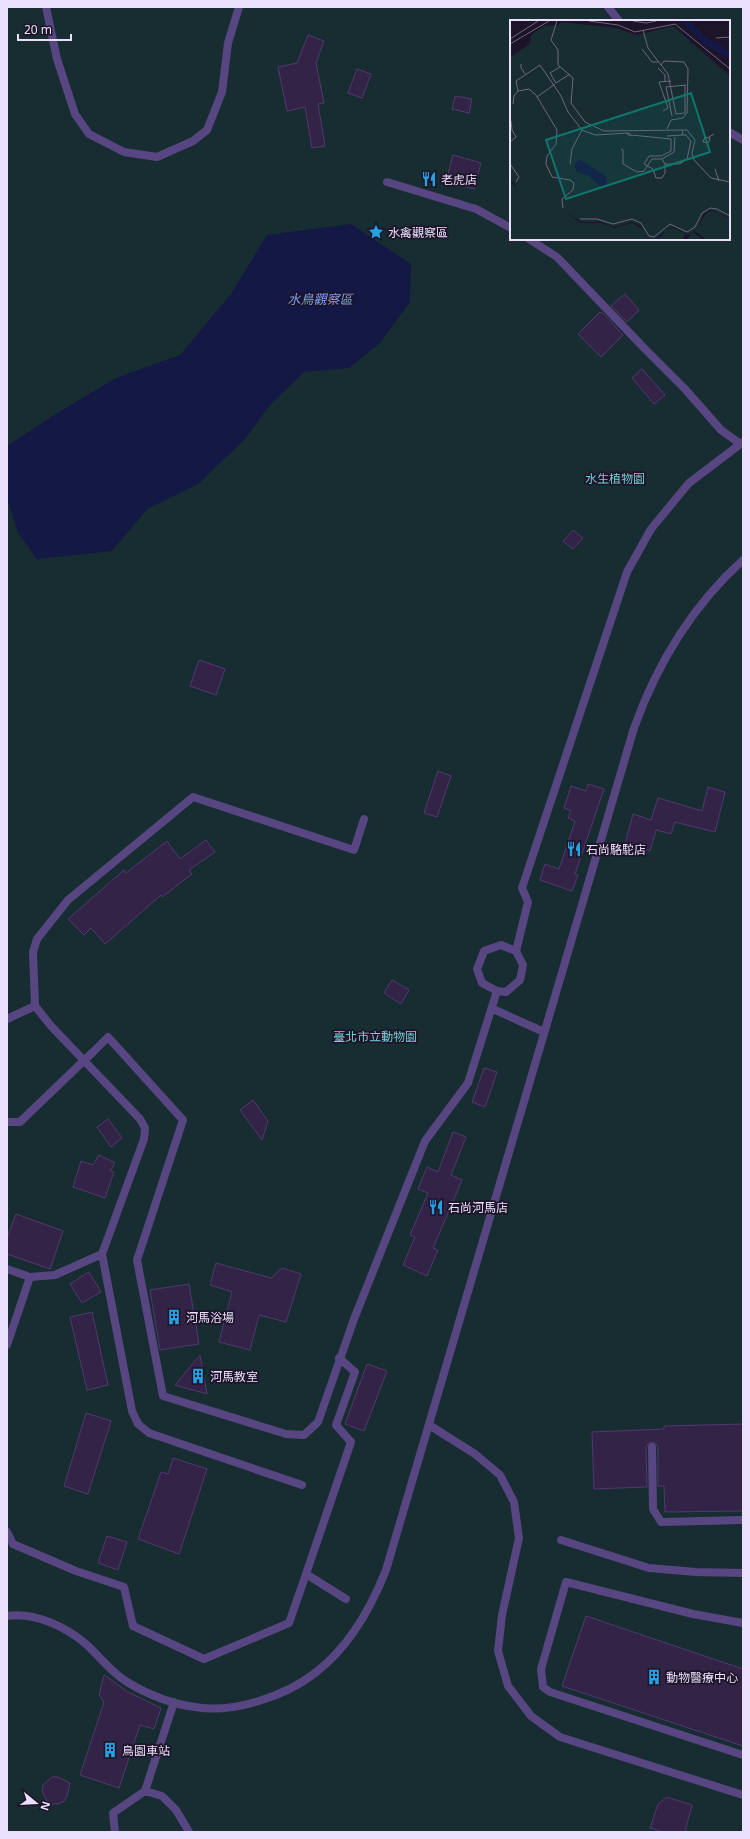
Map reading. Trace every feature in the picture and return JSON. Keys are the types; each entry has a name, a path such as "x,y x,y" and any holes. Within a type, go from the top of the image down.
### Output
{"street":[{"path":"46,7 57,60 75,114 89,134 124,152 157,157 193,141 207,130 222,92 228,43 239,7"},
{"path":"608,7 618,20"},
{"path":"730,133 743,140"},
{"path":"388,182 476,209 510,227"},
{"path":"516,951 501,945 484,951 477,969 482,983 497,991 506,992 520,980 523,965 516,951 528,902 522,888 627,572 651,529 689,483 741,442 721,430 685,390 557,257 531,240"},
{"path":"7,1616 33,1618 53,1623 71,1632 87,1645 115,1673 128,1682 174,1702 196,1708 222,1708 245,1705 288,1690 315,1674 336,1654 354,1630 380,1587 386,1570 634,728 643,702 661,664 700,605 743,560"},
{"path":"302,1485 149,1433 138,1424 132,1411 102,1254 144,1139 145,1128 140,1119 51,1026 35,1006 33,952 37,939 48,923 68,900 193,797 354,850 364,819"},
{"path":"7,1122 20,1122 108,1037 183,1120 137,1260 162,1396 286,1434 304,1435 318,1422 340,1358 425,1141 468,1083 493,1009 497,991"},
{"path":"7,1020 35,1006"},
{"path":"493,1009 544,1032"},
{"path":"7,1269 30,1276 55,1275 102,1254"},
{"path":"7,1345 30,1276"},
{"path":"7,1532 13,1544 76,1571 124,1586 133,1626 204,1659 289,1623 351,1442 336,1425 355,1372 340,1358"},
{"path":"429,1425 475,1454 500,1475 514,1502 519,1538 502,1615 498,1651 508,1686 531,1716 560,1737 743,1795"},
{"path":"652,1447 653,1509 661,1522 743,1520"},
{"path":"561,1540 649,1568 696,1572 743,1573"},
{"path":"306,1574 346,1599"},
{"path":"743,1623 693,1614 566,1582 541,1669 544,1686 550,1692 743,1756"},
{"path":"115,1832 113,1813 145,1791 174,1702"},
{"path":"145,1791 162,1796 176,1810 189,1832"}],"green space":[{"name":"臺北市立動物園","path":"7,7 743,7 743,1832 7,1832"}],"water":[{"name":"水鳥觀察區","path":"351,224 411,264 410,302 380,343 349,368 304,372 270,405 245,439 198,484 147,509 112,551 37,559 18,533 7,498 7,446 59,412 116,378 180,355 231,294 267,235"}],"building":[{"path":"308,35 324,41 316,63 324,103 318,104 325,146 312,148 305,107 287,111 278,67 297,63"},
{"path":"357,69 371,74 362,98 348,93"},
{"path":"455,96 472,99 469,113 452,109"},
{"path":"453,155 481,163 474,189 446,182"},
{"path":"625,294 639,310 627,322 611,306"},
{"path":"600,312 603,313 623,335 601,357 578,334"},
{"path":"642,369 665,395 654,404 632,378"},
{"path":"573,530 583,538 573,549 563,541"},
{"path":"199,660 225,669 216,695 190,686"},
{"path":"438,771 451,776 437,817 424,813"},
{"path":"588,784 604,789 575,874 578,875 572,891 540,880 545,864 559,869 575,821 568,818 571,811 564,808 571,786 586,791"},
{"path":"708,787 725,792 715,832 675,822 671,834 656,830 650,851 625,844 633,814 651,820 658,798 702,811"},
{"path":"206,840 215,852 189,870 192,874 162,897 161,895 105,944 91,928 84,935 68,919 124,870 126,873 167,841 180,859"},
{"path":"392,980 409,990 401,1004 384,993"},
{"path":"484,1068 497,1072 485,1107 472,1102"},
{"path":"253,1100 268,1121 262,1140 240,1110"},
{"path":"108,1119 122,1138 111,1147 97,1127"},
{"path":"453,1132 466,1137 451,1175 462,1180 433,1248 438,1250 427,1276 403,1265 415,1237 410,1235 428,1193 418,1189 427,1167 438,1172"},
{"path":"99,1155 115,1163 110,1171 114,1172 105,1198 73,1187 81,1161 93,1165"},
{"path":"16,1214 63,1231 50,1269 7,1254 7,1238"},
{"path":"216,1263 271,1278 282,1268 301,1274 286,1322 259,1315 250,1350 219,1342 232,1292 210,1285"},
{"path":"89,1272 101,1292 82,1303 70,1284"},
{"name":"河馬浴場","path":"189,1284 199,1344 160,1350 150,1290"},
{"path":"92,1312 108,1385 87,1390 70,1317"},
{"name":"河馬教室","path":"200,1355 207,1394 175,1385"},
{"path":"367,1364 387,1371 364,1431 345,1424"},
{"path":"86,1413 111,1421 88,1494 64,1486"},
{"path":"743,1424 743,1511 665,1512 664,1486 658,1486 658,1447 652,1442 646,1447 647,1487 594,1489 592,1432 664,1429 664,1426"},
{"path":"173,1458 207,1469 179,1554 138,1539 161,1472 168,1474"},
{"path":"107,1536 127,1542 118,1570 98,1563"},
{"name":"動物醫療中心","path":"586,1616 743,1669 743,1746 562,1686"},
{"name":"鳥園車站","path":"104,1675 128,1692 161,1708 154,1729 140,1725 119,1788 80,1775 104,1702 99,1695"},
{"path":"52,1777 58,1777 70,1783 67,1796 64,1801 58,1804 52,1804 47,1801 42,1791 43,1785"},
{"path":"667,1797 692,1805 685,1832 663,1832 650,1828 658,1804"}],"place":[{"name":"老虎店","path":"429,179"},
{"name":"水禽觀察區","path":"376,232"},
{"name":"石尚駱駝店","path":"574,849"},
{"name":"石尚河馬店","path":"436,1207"},
{"name":"河馬浴場","path":"174,1317"},
{"name":"河馬教室","path":"198,1376"},
{"name":"動物醫療中心","path":"654,1677"},
{"name":"鳥園車站","path":"110,1750"}],"park label":[{"name":"水生植物園","path":"615,478"}]}
